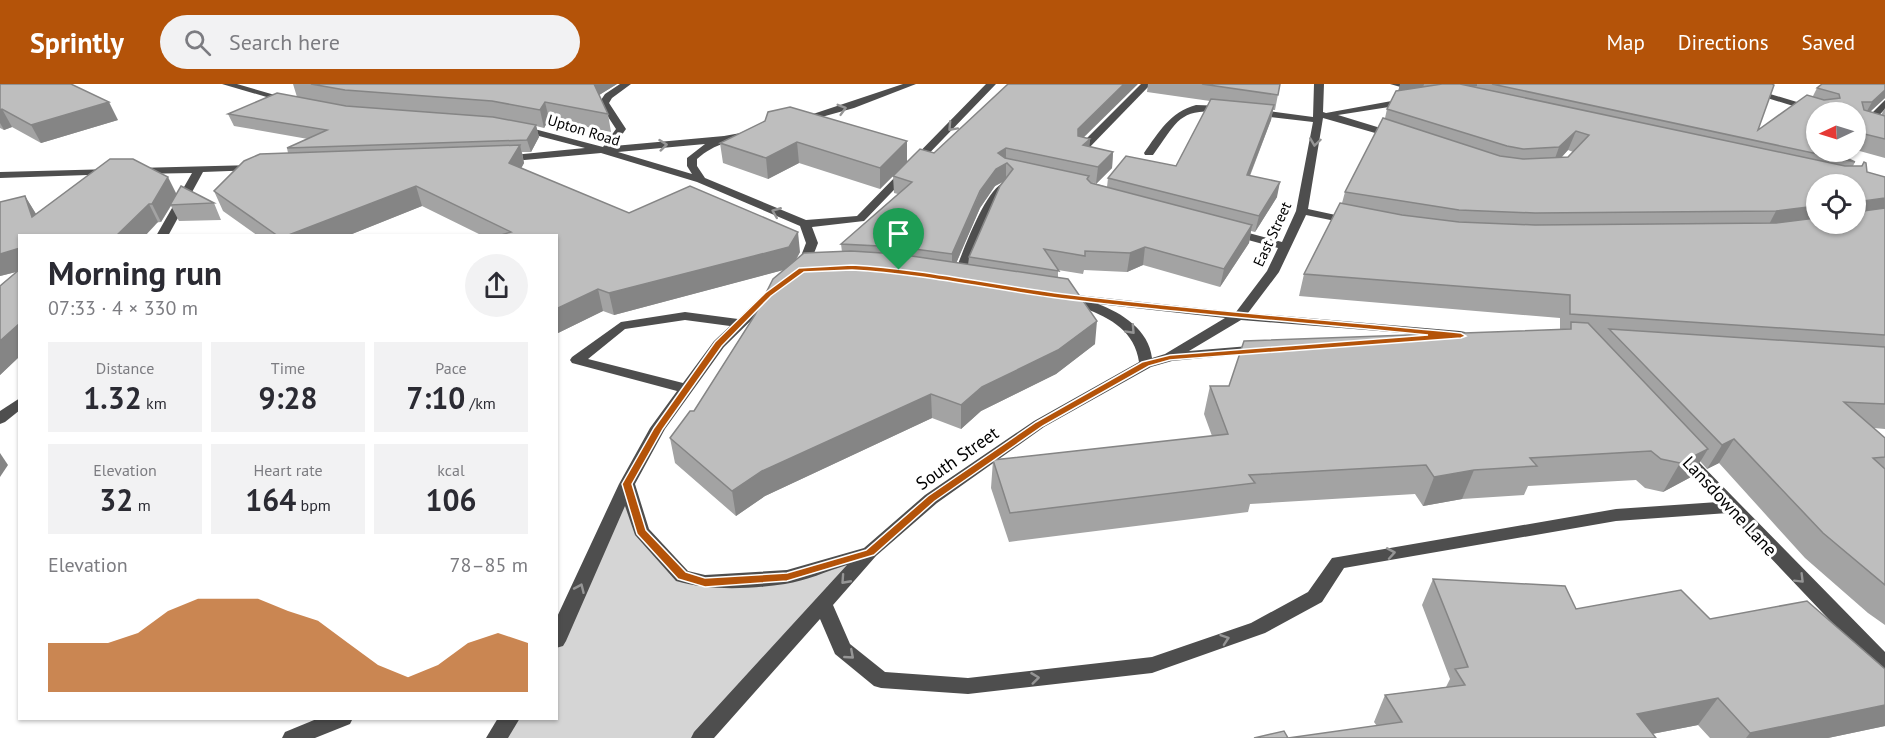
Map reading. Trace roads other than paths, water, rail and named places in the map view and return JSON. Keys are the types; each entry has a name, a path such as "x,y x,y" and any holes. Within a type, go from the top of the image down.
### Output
{"street":[{"path":"226,84 295,102"},
{"path":"605,152 621,129 604,103 608,96 627,84"},
{"path":"792,122 851,106 911,84"},
{"path":"558,637 627,484 658,428 718,344 768,294 802,269 812,243 805,224 860,219 939,141 991,84"},
{"path":"1082,149 1146,84"},
{"name":"East Street","path":"1239,316 1273,272 1302,212 1318,117 1319,84"},
{"path":"1395,84 1432,93"},
{"path":"1727,84 1806,106"},
{"path":"1318,117 1420,99"},
{"path":"1866,124 1885,103"},
{"path":"1149,153 1183,109 1198,106 1340,118 1407,140"},
{"name":"Upton Road","path":"508,126 541,132 701,180 805,224"},
{"path":"493,160 605,152 724,139 769,128"},
{"path":"701,180 692,166 692,158 702,149 724,139"},
{"path":"0,175 269,168"},
{"path":"163,234 199,170"},
{"path":"958,279 993,201 1005,185"},
{"path":"1302,212 1365,224"},
{"path":"1218,229 1285,246"},
{"path":"802,269 822,268"},
{"path":"1146,364 1146,352 1134,331 1112,313 1055,295 1239,316 1467,336 1368,342"},
{"path":"687,389 577,360 621,326 685,316 740,323"},
{"name":"South Street","path":"1170,357 1239,316"},
{"name":"South Street","path":"701,738 870,552 931,499 1039,424 1146,364 1170,357 1280,347"},
{"path":"0,419 18,404"},
{"name":"Lansdowne Lane","path":"1675,447 1744,522 1885,665"},
{"path":"627,484 641,531 682,576 705,582 787,577 870,552"},
{"path":"823,604 842,649 881,680 968,686 1152,664 1258,628 1315,597 1338,563 1616,515 1730,507"},
{"path":"292,738 338,720"},
{"path":"496,738 509,720"}]}
